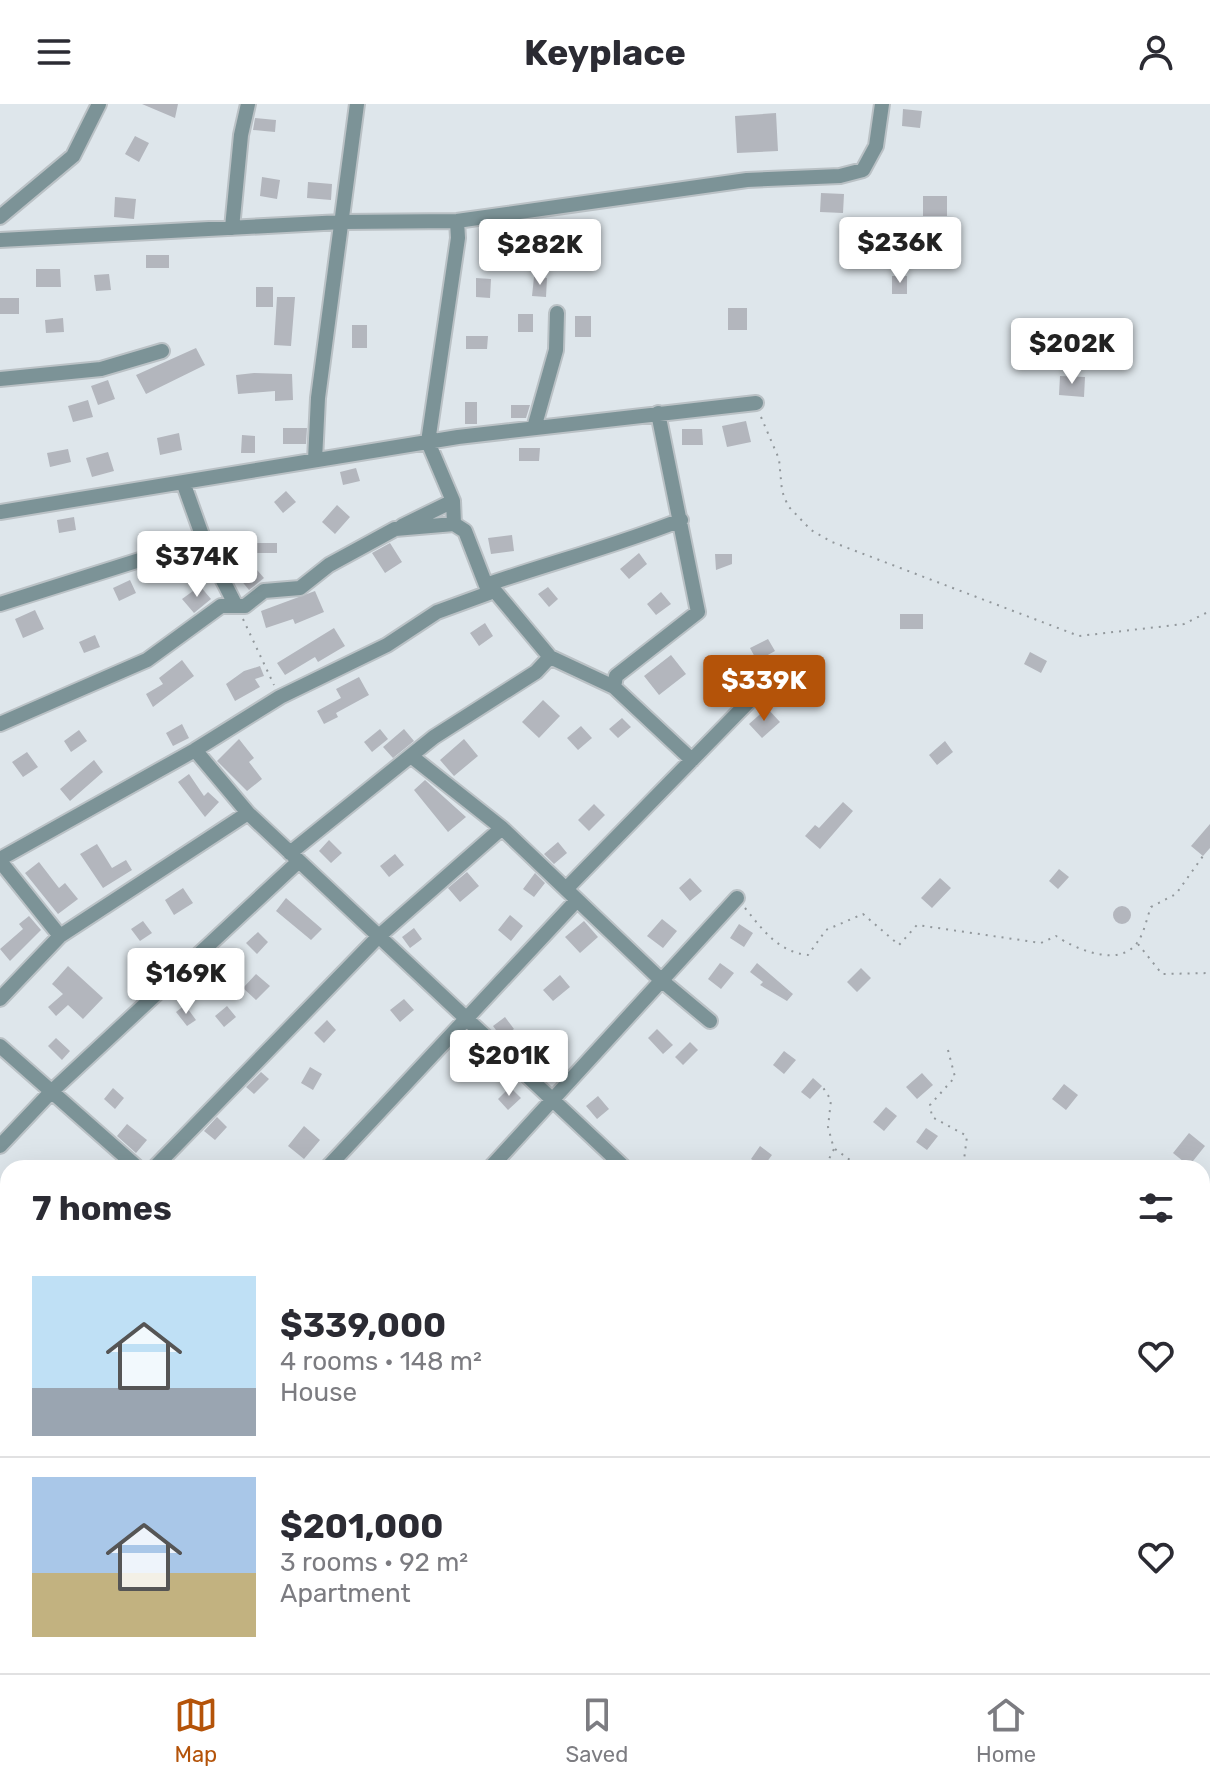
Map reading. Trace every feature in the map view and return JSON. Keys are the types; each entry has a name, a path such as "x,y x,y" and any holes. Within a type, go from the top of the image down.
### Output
{"street":[{"path":"0,217 73,156 99,104"},
{"path":"232,228 242,158 241,135 248,104"},
{"path":"315,460 318,398 357,104"},
{"path":"0,240 342,222 457,221 747,180 840,176 863,170 876,146 882,104"},
{"path":"454,524 453,501 428,442 458,238 457,221"},
{"path":"534,428 556,350 557,313"},
{"path":"0,379 101,369 162,351"},
{"path":"0,512 428,442 756,403"},
{"path":"614,687 616,676 698,612 658,413"},
{"path":"183,482 207,549 236,606"},
{"path":"0,724 147,660 221,606 245,606 264,591 300,588 311,577 395,529 453,501"},
{"path":"489,584 577,554 608,549 681,520"},
{"path":"395,529 454,524 465,531 476,563 489,584 550,657 614,687 692,760"},
{"path":"0,604 184,546"},
{"path":"60,936 0,860 195,750 280,697 387,645 437,612 489,593 489,584"},
{"path":"0,1146 51,1092 294,857 411,756 536,672 550,657"},
{"path":"334,1160 692,760 762,688"},
{"path":"195,750 248,813 617,1160"},
{"path":"411,756 502,828 661,980 710,1021"},
{"path":"0,999 60,936 248,813"},
{"path":"162,1160 379,936 502,828"},
{"path":"497,1160 737,898"},
{"path":"0,1046 129,1160"}],"path":[{"path":"756,403 765,433 779,459 782,491 788,506 811,530 832,542 1079,636 1184,624 1210,611"},
{"path":"236,606 280,697"},
{"path":"737,898 769,937 792,953 808,955 826,930 863,914 899,945 917,925 1041,943 1056,936 1079,950 1123,953 1137,943 1151,907 1176,894 1203,856"},
{"path":"1137,943 1162,974 1210,973"},
{"path":"948,1050 955,1077 930,1105 932,1117 967,1136 964,1160"},
{"path":"822,1086 831,1100 828,1127 834,1149 850,1160"},
{"path":"828,1160 834,1149"}],"building":[{"path":"142,104 178,104 175,118"},
{"path":"903,109 922,111 920,128 902,126"},
{"path":"776,113 778,151 737,153 735,116"},
{"path":"255,118 276,120 275,132 253,130"},
{"path":"135,136 149,143 139,162 125,154"},
{"path":"262,177 280,180 277,199 260,196"},
{"path":"308,182 332,184 331,200 307,198"},
{"path":"821,193 844,194 843,213 820,212"},
{"path":"923,196 947,196 947,216 923,216"},
{"path":"115,197 136,199 134,219 114,217"},
{"path":"911,237 912,255 897,256 896,238"},
{"path":"146,255 169,255 169,268 146,268"},
{"path":"36,269 60,269 61,287 36,287"},
{"path":"109,274 111,290 96,291 94,275"},
{"path":"892,276 907,276 907,294 892,294"},
{"path":"534,277 547,278 546,297 532,296"},
{"path":"476,278 491,279 490,298 476,297"},
{"path":"256,287 273,287 273,307 256,307"},
{"path":"277,297 295,297 291,346 274,345"},
{"path":"0,298 19,298 19,314 0,314"},
{"path":"728,308 747,308 747,330 728,330"},
{"path":"518,314 533,314 533,332 518,332"},
{"path":"575,316 591,316 591,337 575,337"},
{"path":"63,318 64,332 46,333 45,320"},
{"path":"352,325 367,325 367,348 352,348"},
{"path":"466,336 488,336 487,349 466,349"},
{"path":"196,348 205,365 146,394 136,375"},
{"path":"292,374 293,400 275,401 275,391 238,394 236,375"},
{"path":"1060,376 1085,377 1084,397 1059,395"},
{"path":"108,380 115,399 98,405 91,386"},
{"path":"88,400 93,417 73,422 68,406"},
{"path":"465,402 477,402 477,424 465,424"},
{"path":"511,405 530,405 526,418 511,418"},
{"path":"746,421 751,442 727,447 722,426"},
{"path":"283,428 307,428 306,444 283,444"},
{"path":"682,429 702,429 703,445 682,445"},
{"path":"179,433 182,450 160,455 157,438"},
{"path":"242,435 255,436 255,453 241,453"},
{"path":"519,448 540,448 539,461 519,461"},
{"path":"68,449 71,462 50,467 47,453"},
{"path":"108,452 114,471 92,477 86,458"},
{"path":"356,468 360,481 343,485 340,472"},
{"path":"286,491 296,502 283,513 274,502"},
{"path":"337,505 350,517 335,534 322,522"},
{"path":"74,517 76,530 59,533 57,520"},
{"path":"512,535 514,551 491,554 488,538"},
{"path":"251,543 277,543 277,553 251,553"},
{"path":"390,543 402,562 385,573 372,553"},
{"path":"639,553 647,564 629,579 620,569"},
{"path":"715,554 732,554 732,564 716,570"},
{"path":"250,562 264,578 249,590 236,574"},
{"path":"130,580 136,593 119,601 113,588"},
{"path":"200,586 211,599 194,613 182,599"},
{"path":"548,587 558,599 549,607 538,594"},
{"path":"315,591 324,612 295,624 293,619 266,628 261,611"},
{"path":"661,592 671,604 656,615 647,604"},
{"path":"35,610 44,629 23,638 15,619"},
{"path":"900,614 923,614 923,629 900,629"},
{"path":"485,623 493,636 479,646 470,633"},
{"path":"334,628 345,646 318,662 315,657 285,675 277,663"},
{"path":"95,635 100,647 84,653 79,642"},
{"path":"768,639 775,651 757,661 750,648"},
{"path":"1030,652 1047,661 1041,673 1024,664"},
{"path":"671,655 686,674 659,695 644,676"},
{"path":"182,660 194,676 153,707 146,694 163,684 159,678"},
{"path":"260,666 264,676 255,679 260,687 235,701 226,684 244,671"},
{"path":"359,677 369,695 336,713 338,717 324,724 317,711 341,698 336,689"},
{"path":"543,700 560,716 539,738 522,722"},
{"path":"767,708 780,722 762,738 749,724"},
{"path":"622,718 631,727 618,738 609,729"},
{"path":"182,724 189,738 173,746 166,733"},
{"path":"581,726 592,738 578,750 567,738"},
{"path":"380,729 388,739 372,752 364,742"},
{"path":"404,729 414,741 393,758 383,747"},
{"path":"79,730 87,741 71,752 64,741"},
{"path":"239,739 254,758 249,762 262,779 247,791 217,761"},
{"path":"464,739 478,756 454,776 440,760"},
{"path":"945,741 953,752 937,765 929,755"},
{"path":"27,752 38,767 23,777 12,762"},
{"path":"94,760 103,772 70,801 60,789"},
{"path":"189,774 204,796 208,792 219,802 205,817 178,782"},
{"path":"425,780 466,817 448,832 414,790"},
{"path":"843,802 853,811 820,849 805,836 815,825 819,828"},
{"path":"594,804 605,815 589,831 578,820"},
{"path":"1210,824 1210,848 1203,856 1191,846"},
{"path":"329,840 342,853 331,863 319,851"},
{"path":"558,842 567,853 554,864 544,854"},
{"path":"97,844 112,868 126,860 132,870 103,888 80,854"},
{"path":"395,854 404,865 389,877 380,866"},
{"path":"39,862 59,888 65,883 78,899 58,914 25,873"},
{"path":"1059,869 1069,877 1058,889 1049,881"},
{"path":"467,872 479,886 460,902 448,888"},
{"path":"535,873 545,883 534,897 523,889"},
{"path":"690,878 702,891 690,901 679,888"},
{"path":"940,878 951,888 932,908 921,898"},
{"path":"183,888 193,903 174,915 165,900"},
{"path":"286,898 322,929 311,940 276,911"},
{"path":"1122,906 1131,915 1122,924 1113,915"},
{"path":"510,915 523,926 511,941 498,930"},
{"path":"29,916 41,930 10,961 0,949 23,929 19,924"},
{"path":"662,919 677,931 663,948 647,936"},
{"path":"143,921 152,933 140,941 131,929"},
{"path":"584,921 598,937 580,953 565,937"},
{"path":"739,924 753,933 744,947 730,938"},
{"path":"414,928 422,939 410,948 402,937"},
{"path":"258,932 268,942 257,954 246,943"},
{"path":"151,948 159,960 144,970 137,958"},
{"path":"720,963 734,973 721,989 708,979"},
{"path":"757,963 793,994 787,1001 760,985 763,982 750,972"},
{"path":"68,966 103,998 83,1019 68,1005 56,1016 48,1007 63,994 52,984"},
{"path":"861,968 871,978 857,992 847,982"},
{"path":"256,974 270,986 256,1000 243,988"},
{"path":"560,975 570,987 553,1001 543,990"},
{"path":"404,999 414,1010 400,1022 390,1010"},
{"path":"185,1005 196,1020 187,1026 176,1012"},
{"path":"227,1006 236,1017 224,1027 215,1016"},
{"path":"505,1017 514,1029 502,1038 493,1026"},
{"path":"327,1020 336,1030 324,1043 314,1033"},
{"path":"657,1029 673,1045 663,1054 648,1038"},
{"path":"56,1038 70,1051 62,1060 48,1046"},
{"path":"472,1042 482,1052 468,1064 459,1054"},
{"path":"690,1042 698,1050 683,1065 675,1057"},
{"path":"784,1051 796,1060 784,1074 773,1065"},
{"path":"310,1067 322,1074 313,1090 301,1083"},
{"path":"261,1072 269,1079 254,1094 246,1087"},
{"path":"922,1073 933,1085 917,1099 906,1087"},
{"path":"813,1078 822,1086 810,1099 801,1092"},
{"path":"1064,1084 1078,1095 1066,1110 1052,1099"},
{"path":"510,1087 521,1098 508,1110 498,1099"},
{"path":"113,1088 124,1098 115,1109 104,1099"},
{"path":"598,1096 609,1109 597,1119 586,1106"},
{"path":"886,1107 897,1116 884,1131 873,1122"},
{"path":"217,1117 227,1127 215,1140 204,1131"},
{"path":"127,1124 147,1140 136,1153 117,1136"},
{"path":"304,1126 320,1140 304,1159 288,1146"},
{"path":"926,1128 938,1136 927,1150 916,1142"},
{"path":"1189,1133 1205,1146 1194,1160 1182,1160 1173,1153"},
{"path":"760,1146 772,1155 768,1160 751,1159"}]}
